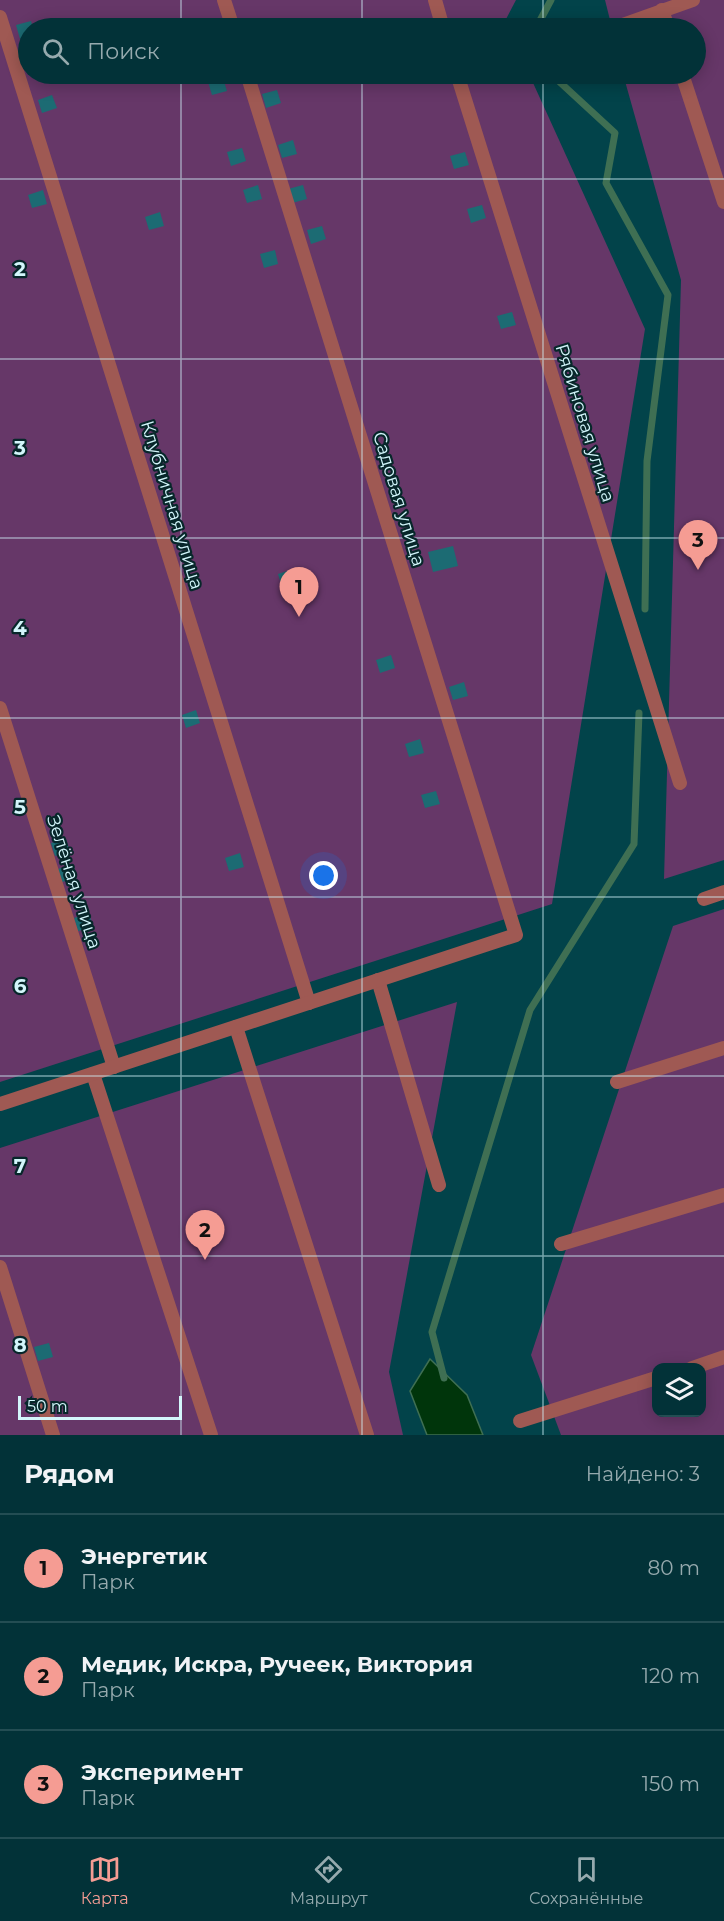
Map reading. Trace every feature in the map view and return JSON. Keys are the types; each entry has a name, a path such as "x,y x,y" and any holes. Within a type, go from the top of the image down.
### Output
{"lane":[{"path":"224,0 230,18"},
{"path":"435,0 440,18"},
{"path":"641,18 693,0"},
{"path":"662,10 665,18"},
{"name":"Клубничная улица","path":"0,17 18,74"},
{"name":"Клубничная улица","path":"21,84 309,1003"},
{"name":"Садовая улица","path":"250,84 516,935 378,980"},
{"name":"Рябиновая улица","path":"460,84 680,783"},
{"path":"685,84 724,202"},
{"name":"Зелёная улица","path":"0,708 114,1067"},
{"path":"704,899 724,892"},
{"path":"0,1104 378,980 440,1185"},
{"path":"236,1027 367,1435"},
{"path":"617,1082 724,1048"},
{"path":"93,1074 211,1435"},
{"path":"561,1244 724,1195"},
{"path":"0,1267 53,1435"},
{"path":"706,1364 724,1358"},
{"path":"520,1420 652,1380"}],"shaded area":[{"path":"0,0 516,0 507,18 18,18 18,84 534,84 645,329 552,904 0,1082"},
{"path":"605,0 724,0 724,860 664,879 681,280 626,84 706,84 706,18 610,18"},
{"path":"724,909 724,1435 561,1435 531,1355 673,926"},
{"path":"457,1002 389,1372 403,1435 0,1435 0,1148"},
{"path":"430,1359 467,1395 483,1435 427,1435 410,1391"}],"building":[{"path":"209,84 225,84 227,91 212,95"},
{"path":"277,90 281,103 266,108 262,94"},
{"path":"52,95 57,108 42,113 38,100"},
{"path":"293,140 297,154 282,158 278,145"},
{"path":"242,148 246,161 231,166 227,152"},
{"path":"465,152 469,165 454,169 450,156"},
{"path":"258,185 262,199 247,203 243,190"},
{"path":"303,185 307,199 292,203 288,189"},
{"path":"43,190 47,204 32,208 28,195"},
{"path":"482,205 486,218 471,223 467,209"},
{"path":"160,212 164,226 149,230 145,217"},
{"path":"322,226 326,239 311,244 307,230"},
{"path":"275,250 278,264 264,268 260,254"},
{"path":"512,312 516,325 501,329 497,316"},
{"path":"453,546 458,566 433,572 428,552"},
{"path":"293,569 297,583 282,587 278,574"},
{"path":"391,655 395,668 380,673 376,660"},
{"path":"464,682 468,696 453,700 449,687"},
{"path":"196,710 200,723 186,728 182,715"},
{"path":"420,739 424,753 409,757 405,744"},
{"path":"436,791 440,804 425,808 421,795"},
{"path":"66,839 70,852 55,856 51,843"},
{"path":"240,853 244,867 229,871 225,858"},
{"path":"73,864 77,878 62,882 58,869"},
{"path":"89,913 93,927 78,931 74,918"},
{"path":"49,1343 53,1357 38,1361 34,1347"}],"waterway":[{"path":"541,18 551,0"},
{"path":"562,84 615,133 606,183 668,295 647,461 645,609"},
{"path":"444,1378 432,1332 530,1010 634,844 639,713"}],"place":[{"name":"Эксперимент","path":"698,570"},
{"name":"Энергетик","path":"299,617"},
{"name":"Медик, Искра, Ручеек, Виктория","path":"205,1260"}]}
